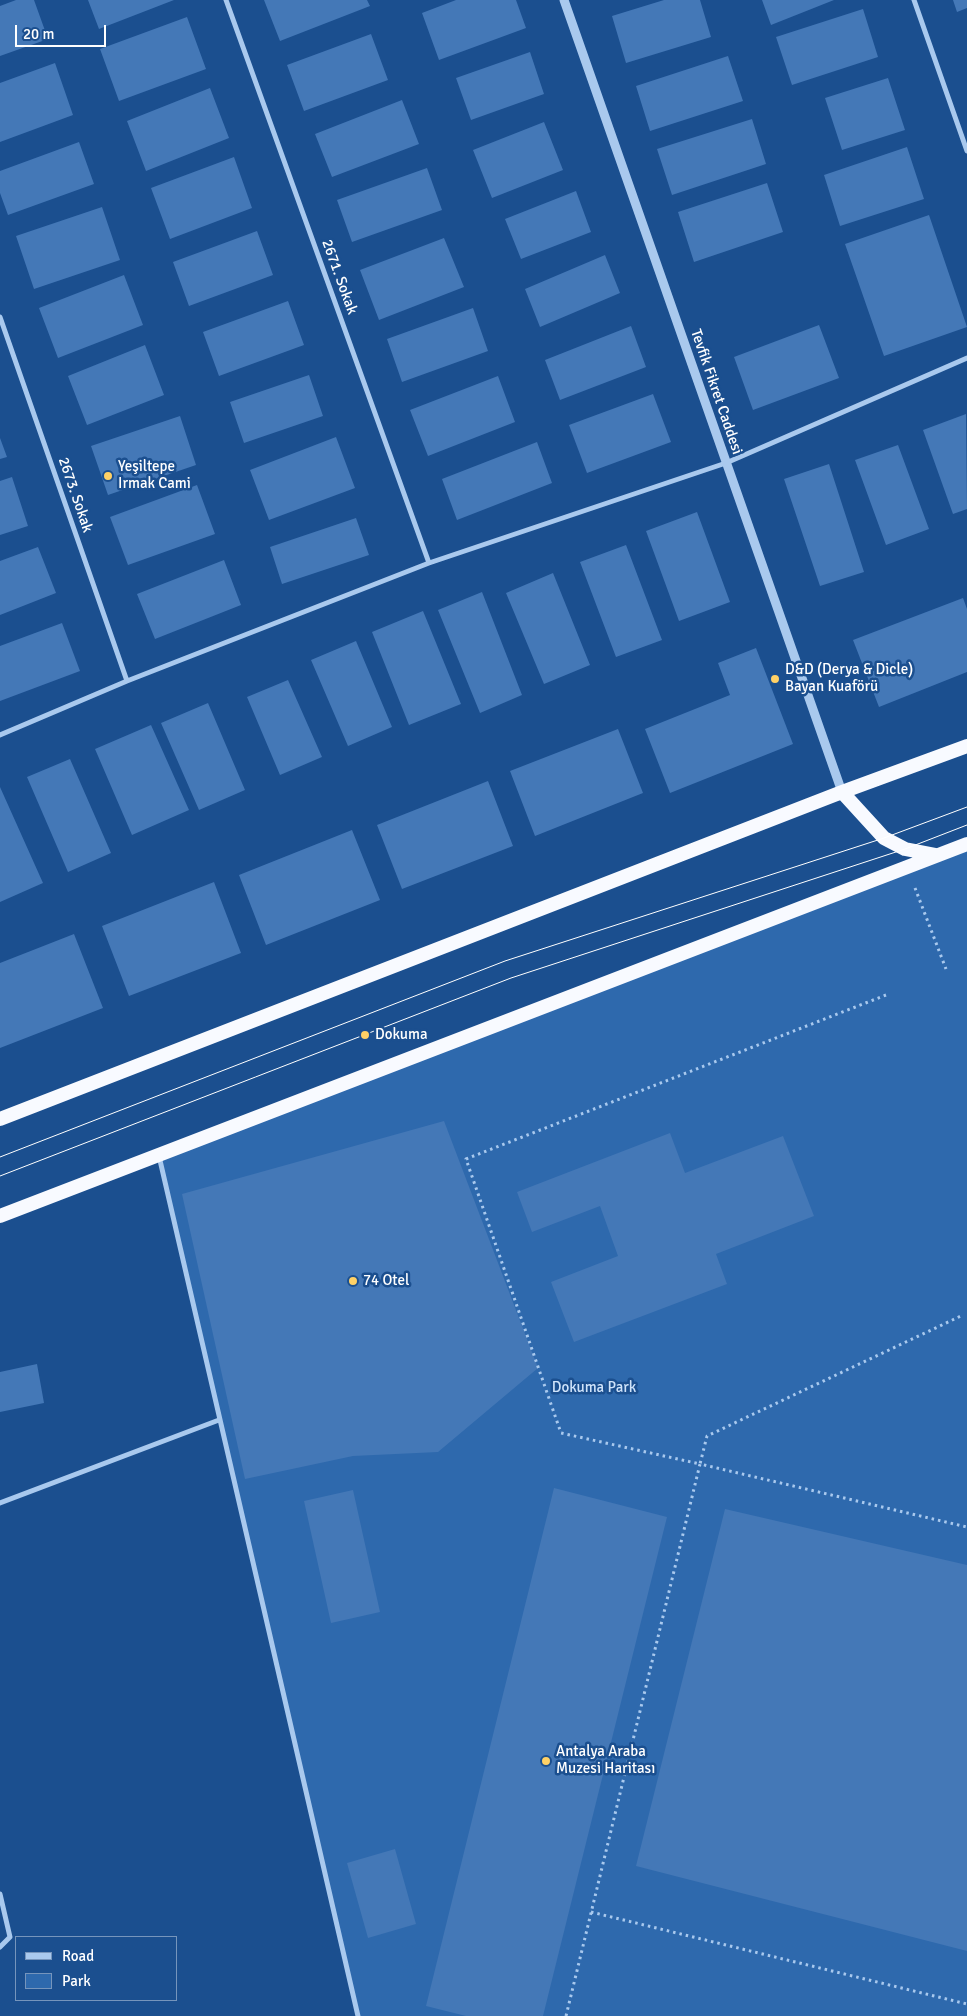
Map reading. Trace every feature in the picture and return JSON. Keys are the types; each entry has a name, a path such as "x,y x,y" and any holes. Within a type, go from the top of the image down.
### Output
{"highway":[{"path":"0,1120 842,792 967,746"},
{"path":"842,792 884,838 905,849 937,855"},
{"path":"0,1216 967,844"}],"street":[{"name":"2671. Sokak","path":"226,0 429,563"},
{"name":"Tevfik Fikret Caddesi","path":"564,0 842,792"},
{"path":"914,0 967,151"},
{"name":"2673. Sokak","path":"0,317 127,681"},
{"path":"0,735 127,681 429,563 726,463 967,358"},
{"path":"159,1155 358,2016"},
{"path":"0,1503 219,1420"},
{"path":"0,1894 10,1937 0,1947"}],"path":[{"path":"906,867 946,969"},
{"path":"886,995 466,1160 561,1433 967,1527"},
{"path":"566,2016 707,1436 963,1315"},
{"path":"591,1912 967,2004"}],"green space":[{"name":"Dokuma Park","path":"967,850 967,2016 358,2016 159,1155"}],"building":[{"path":"16,0 34,0 48,39 0,56 0,6"},
{"path":"88,0 174,0 99,29"},
{"path":"264,0 367,0 370,6 280,41"},
{"path":"456,0 516,0 526,28 439,60 422,13"},
{"path":"664,0 700,0 711,37 626,63 612,16"},
{"path":"762,0 834,0 771,25"},
{"path":"953,0 967,0 967,8 957,12"},
{"path":"863,9 878,57 792,85 776,37"},
{"path":"187,17 206,69 119,101 100,49"},
{"path":"371,34 388,80 304,111 287,65"},
{"path":"530,52 544,94 471,120 456,78"},
{"path":"728,56 743,101 650,131 636,86"},
{"path":"55,63 73,115 0,142 0,83"},
{"path":"888,78 905,130 842,150 825,98"},
{"path":"210,88 229,138 146,171 127,121"},
{"path":"402,100 419,144 332,177 315,134"},
{"path":"752,119 766,164 672,195 657,149"},
{"path":"544,122 563,170 492,198 473,150"},
{"path":"79,142 94,184 8,215 0,193 0,171"},
{"path":"907,147 924,199 840,226 824,175"},
{"path":"234,157 252,208 170,239 151,188"},
{"path":"427,168 442,210 352,242 337,200"},
{"path":"767,183 783,232 694,262 678,212"},
{"path":"576,191 591,232 521,259 505,219"},
{"path":"102,207 120,260 34,289 16,236"},
{"path":"929,215 967,327 884,356 845,244"},
{"path":"257,231 273,275 189,306 173,262"},
{"path":"444,238 464,287 379,320 360,270"},
{"path":"605,255 620,293 540,327 525,289"},
{"path":"124,275 143,325 58,358 39,308"},
{"path":"288,301 304,345 219,376 203,332"},
{"path":"473,308 488,351 402,382 387,339"},
{"path":"819,325 839,378 753,410 734,357"},
{"path":"631,326 646,367 560,400 545,360"},
{"path":"145,345 164,395 87,425 68,376"},
{"path":"309,375 323,416 244,443 230,402"},
{"path":"498,376 515,422 428,456 410,410"},
{"path":"653,394 671,442 587,473 569,425"},
{"path":"966,414 967,509 953,514 923,430"},
{"path":"180,416 196,465 108,495 91,446"},
{"path":"336,437 355,488 269,520 250,470"},
{"path":"0,438 7,457 0,459"},
{"path":"537,442 552,483 457,520 442,479"},
{"path":"898,445 929,529 886,545 855,460"},
{"path":"829,464 864,572 820,586 784,479"},
{"path":"12,477 28,526 0,535 0,481"},
{"path":"197,485 215,534 128,565 110,517"},
{"path":"697,512 730,602 679,621 646,531"},
{"path":"356,518 369,555 282,584 270,547"},
{"path":"626,545 662,640 616,657 580,562"},
{"path":"38,547 56,593 0,615 0,561"},
{"path":"224,560 241,605 155,639 137,594"},
{"path":"553,573 590,665 544,684 506,593"},
{"path":"482,592 522,695 480,713 438,610"},
{"path":"963,598 967,609 967,672 879,707 853,640"},
{"path":"423,611 461,704 409,725 372,632"},
{"path":"62,623 80,671 0,701 0,646"},
{"path":"356,641 392,727 348,746 311,660"},
{"path":"756,648 793,744 670,793 645,729 730,695 718,663"},
{"path":"288,680 322,757 280,775 247,697"},
{"path":"208,703 245,790 199,810 161,723"},
{"path":"151,725 189,810 132,835 95,749"},
{"path":"618,729 643,793 535,836 510,771"},
{"path":"70,759 111,853 68,872 27,777"},
{"path":"488,781 513,846 402,889 377,825"},
{"path":"0,787 43,883 0,902"},
{"path":"352,830 380,900 266,945 239,875"},
{"path":"214,882 241,953 129,996 102,926"},
{"path":"74,934 103,1008 0,1048 0,963"},
{"name":"74 Otel","path":"444,1121 538,1368 438,1452 353,1456 245,1479 182,1194"},
{"path":"670,1133 685,1173 783,1136 814,1216 716,1254 727,1284 574,1342 551,1282 618,1256 600,1206 532,1232 517,1192"},
{"path":"37,1364 44,1403 0,1412 0,1372"},
{"name":"Antalya Araba Muzesi Haritası","path":"554,1488 667,1517 543,2016 466,2016 426,2006"},
{"path":"353,1490 380,1612 331,1623 304,1501"},
{"path":"725,1509 967,1565 967,1951 636,1866"},
{"path":"395,1849 416,1924 368,1938 347,1863"}],"tram line":[{"path":"0,1157 505,961 884,838 967,807"},
{"path":"0,1176 511,978 905,849 967,825"}],"place":[{"name":"Yeşiltepe Irmak Cami","path":"108,476"},
{"name":"D&D (Derya & Dicle) Bayan Kuaförü","path":"775,679"},
{"name":"Dokuma","path":"365,1035"},
{"name":"74 Otel","path":"353,1281"},
{"name":"Antalya Araba Muzesi Haritası","path":"546,1761"}]}
